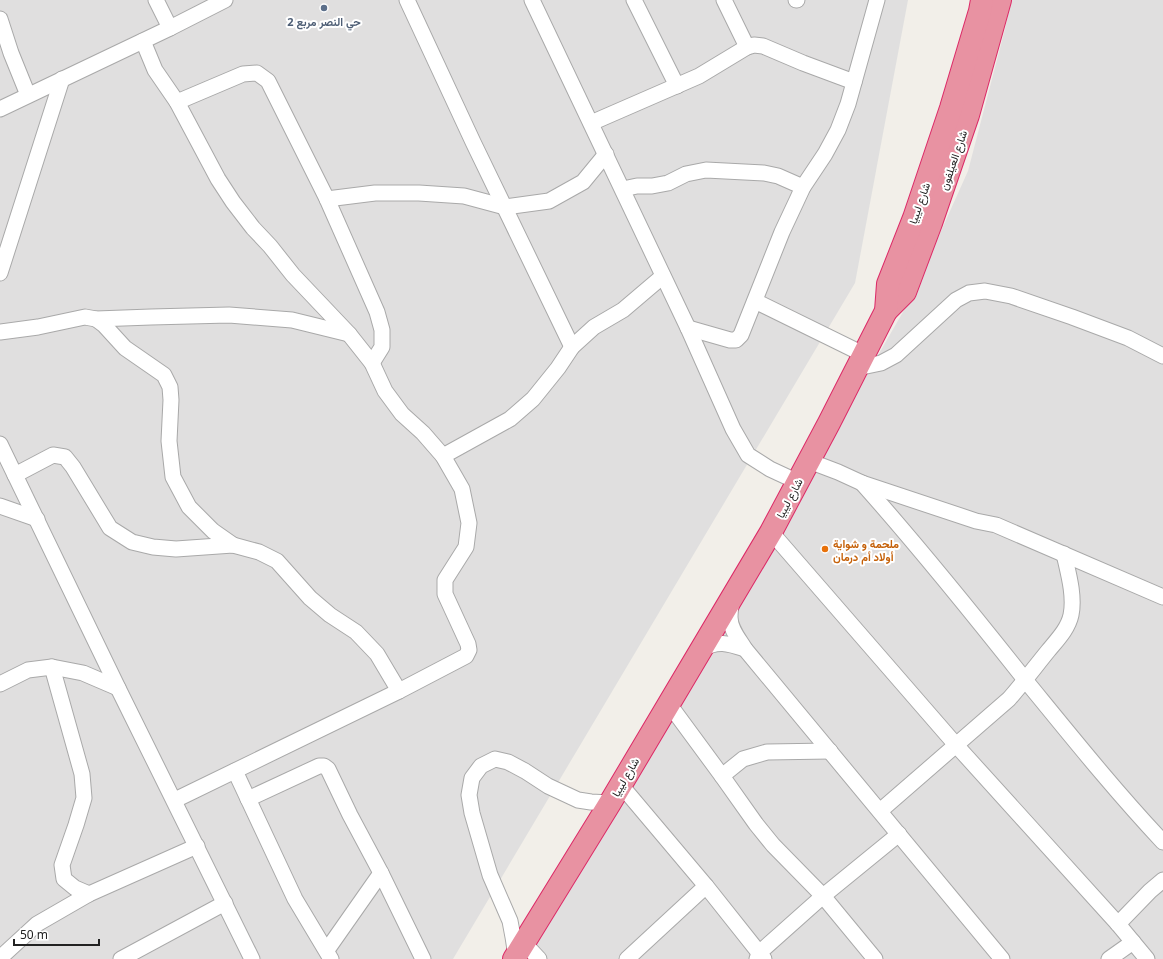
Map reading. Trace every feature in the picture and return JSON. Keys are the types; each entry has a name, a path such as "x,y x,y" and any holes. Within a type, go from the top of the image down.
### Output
{"highway":[{"name":"شارع ليبيا","path":"518,953 771,532 886,311 888,284 914,218 951,108 982,0"},
{"name":"شارع العيلفون","path":"886,311 905,292 932,223 968,115 1000,0"}],"street":[{"path":"156,0 170,28"},
{"path":"407,0 572,347"},
{"path":"532,0 623,189 733,429 748,455 770,469 798,482"},
{"path":"724,0 747,47"},
{"path":"688,328 730,340 736,340 741,335 782,232 803,187 825,154 838,130 848,104 877,0"},
{"path":"0,109 170,28 220,1"},
{"path":"640,3 677,86"},
{"path":"0,19 5,48 28,95"},
{"path":"143,41 155,70 177,102 218,179 233,202 293,275 349,334 372,363 385,391 402,414 423,433 443,456 462,489 469,523 466,547 445,580 445,594 468,644 469,650 466,656 399,691 174,800"},
{"path":"591,123 677,86 713,68 754,44 763,46 854,82"},
{"path":"177,102 243,74 257,73 268,81 327,199 377,312 382,330 382,347 372,363"},
{"path":"0,273 62,79"},
{"path":"327,199 375,193 419,193 464,196 505,207 549,201 583,182 606,154"},
{"path":"623,189 668,183 686,174 706,170 764,173 778,176 803,187"},
{"path":"443,456 510,419 533,399 558,368 572,347 594,327 623,310 663,276"},
{"path":"755,301 861,361 881,363 896,355 956,300 969,293 985,291 1011,296 1072,317 1128,338 1163,356"},
{"path":"96,320 230,315 292,320 349,334"},
{"path":"0,332 38,327 85,317 96,320 104,325 126,348 164,375 170,387 171,400 169,441 173,477 189,507 213,531 233,545"},
{"path":"0,444 118,688 252,959"},
{"path":"15,475 53,454 64,457 73,467 110,528 132,542 153,547 176,549 233,545 259,552 277,561 310,598 330,615 356,632 377,654 399,691"},
{"path":"809,461 862,483 976,521 996,525 1163,597"},
{"path":"862,483 885,508 1082,750 1132,809 1163,842"},
{"path":"0,506 37,519"},
{"path":"771,532 956,745 1118,924 1147,959"},
{"path":"880,811 1009,699 1026,680 1066,628 1071,614 1071,599 1070,577 1064,554"},
{"path":"732,596 730,617 731,625 745,649 1002,959"},
{"path":"700,651 717,643 730,644 745,649"},
{"path":"0,684 28,670 52,667 83,673 118,688"},
{"path":"52,667 82,774 84,798 62,865 64,879 75,888 89,894"},
{"path":"669,704 756,824 773,845 823,896 875,959"},
{"path":"722,776 743,759 767,752 830,751"},
{"path":"539,959 518,953 510,921 490,875 472,813 469,795 472,778 482,766 495,759 508,762 548,786 578,800 591,802 615,793 706,886 760,957 823,896 899,834"},
{"path":"248,799 319,766 324,766 328,769 423,959"},
{"path":"235,771 295,899 329,955 381,873"},
{"path":"0,958 37,924 89,894 197,846"},
{"path":"1118,924 1150,891 1163,880"},
{"path":"627,959 706,886"},
{"path":"121,959 225,904"},
{"path":"1109,959 1133,942"}],"shaded area":[{"path":"0,0 908,0 855,283 453,959 0,959"},
{"path":"1011,0 1163,0 1163,959 524,959 687,687 911,298 968,171 1005,29"}],"place":[{"name":"حي النصر مربع 2","path":"324,8"},
{"name":"ملحمة و شواية أولاد أم درمان","path":"825,549"}]}
